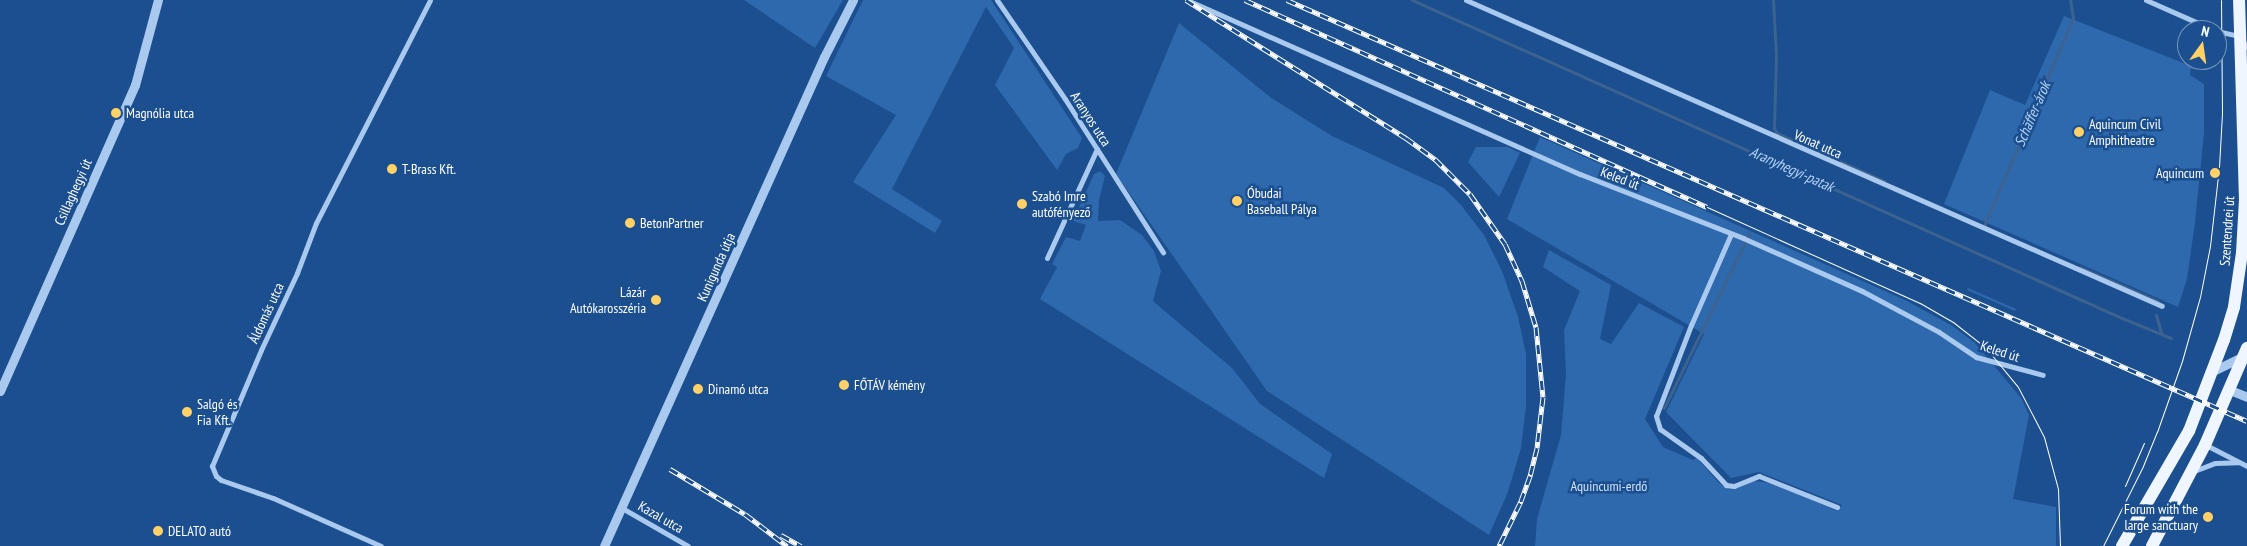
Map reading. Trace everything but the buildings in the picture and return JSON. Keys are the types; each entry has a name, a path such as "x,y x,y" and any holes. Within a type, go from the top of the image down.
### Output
{"main road":[{"name":"Szentendrei út","path":"2122,546 2189,431 2213,371 2234,307 2243,246 2245,200 2239,0"},
{"path":"2152,546 2206,445 2246,353"}],"street":[{"name":"Csillaghegyi út","path":"0,391 135,85 158,0"},
{"name":"Áldomás utca","path":"381,546 273,498 221,480 216,476 212,466 257,359 297,273 316,223 430,0"},
{"name":"Kunigunda útja","path":"604,546 821,65 853,0"},
{"name":"Aranyos utca","path":"997,0 1097,149 1163,252"},
{"name":"Keled út","path":"1187,0 1580,174 1752,242 1899,309 1940,332 1976,357 2043,375"},
{"name":"Vonat utca","path":"1466,0 2162,306"},
{"path":"2146,0 2193,20"},
{"path":"2239,36 2247,23"},
{"path":"2227,33 2239,36 2247,47"},
{"path":"1047,258 1097,149"},
{"path":"1731,234 1691,325 1656,416 1660,430 1701,458 1726,485 1734,486 1758,476 1837,507"},
{"path":"2213,371 2246,353"},
{"path":"2230,390 2247,397"},
{"path":"2206,445 2247,466"},
{"path":"2190,473 2215,463 2239,462"},
{"name":"Kazal utca","path":"622,508 688,546"}],"green space":[{"path":"744,0 843,0 815,48"},
{"path":"863,0 991,0 1082,138 1078,148 1066,154 1057,170 995,85 1014,48 986,7 892,189 942,221 935,233 853,182 896,115 826,76"},
{"path":"2064,16 2177,60 2177,70 2191,70 2190,75 2204,84 2204,133 2195,223 2187,279 2178,307 1944,204 1990,90 2025,105"},
{"path":"1179,23 1270,97 1332,136 1444,188 1461,205 1484,235 1502,271 1518,317 1526,354 1526,406 1521,448 1508,492 1489,535 1267,391 1116,174"},
{"name":"Aquincumi-erdő","path":"1540,137 1905,300 1951,325 1975,343 2021,398 2029,415 2013,499 2056,507 2056,546 1535,546 1537,519 1561,435 1566,374 1564,330 1580,291 1543,267 1549,250 1611,285 1600,339 1611,344 1639,303 1684,327 1645,419 1663,447 1693,460 1697,458 1719,483 1729,488 1754,481 1763,482 1775,484 1837,511 1842,505 1759,472 1731,478 1666,412 1704,334 1507,219"},
{"path":"1476,147 1508,147 1520,153 1499,197 1468,162"},
{"path":"1100,171 1105,176 1099,200 1098,221 1120,220 1142,235 1154,251 1161,271 1153,301 1232,368 1260,404 1332,454 1324,478 1040,299 1057,267 1052,264 1066,237 1080,241 1086,225 1073,221 1094,174"},
{"path":"1968,288 2016,309 2015,311 1967,290"}],"waterway":[{"name":"Aranyhegyi-patak","path":"1412,0 2122,318 2171,338"},
{"path":"1773,0 1776,56 1774,128 1777,133 1884,181"},
{"name":"Schäffer-árok","path":"1984,226 2073,18 2070,0"},
{"path":"1664,408 1749,234"},
{"path":"2080,267 2158,301"},
{"path":"2156,315 2161,333"}],"tram line":[{"path":"2103,546 2143,466 2157,432 2182,361 2200,297 2210,246 2219,167 2222,113 2221,0"},
{"path":"1707,207 1920,303 1953,322 1986,348 2018,387 2044,437 2058,489 2060,546"},
{"path":"2125,486 2144,443"}],"railway":[{"path":"1186,0 1406,138 1435,159 1470,194 1505,244 1522,281 1536,327 1543,397 1537,448 1530,476 1520,503 1499,546"},
{"path":"1245,0 1707,207"},
{"path":"1287,0 2247,421"},
{"path":"670,469 745,514 787,546"},
{"path":"781,535 801,546"}],"place":[{"name":"Magnólia utca","path":"116,113"},
{"name":"Aquincum Civil Amphitheatre","path":"2079,132"},
{"name":"T-Brass Kft.","path":"392,169"},
{"name":"Aquincum","path":"2215,173"},
{"name":"Óbudai Baseball Pálya","path":"1237,201"},
{"name":"Szabó Imre autófényező","path":"1022,204"},
{"name":"BetonPartner","path":"630,223"},
{"name":"Lázár Autókarosszéria","path":"656,300"},
{"name":"FŐTÁV kémény","path":"844,385"},
{"name":"Dinamó utca","path":"698,389"},
{"name":"Salgó és Fia Kft.","path":"187,412"},
{"name":"Forum with the large sanctuary","path":"2208,517"},
{"name":"DELATO autó","path":"158,531"}]}
